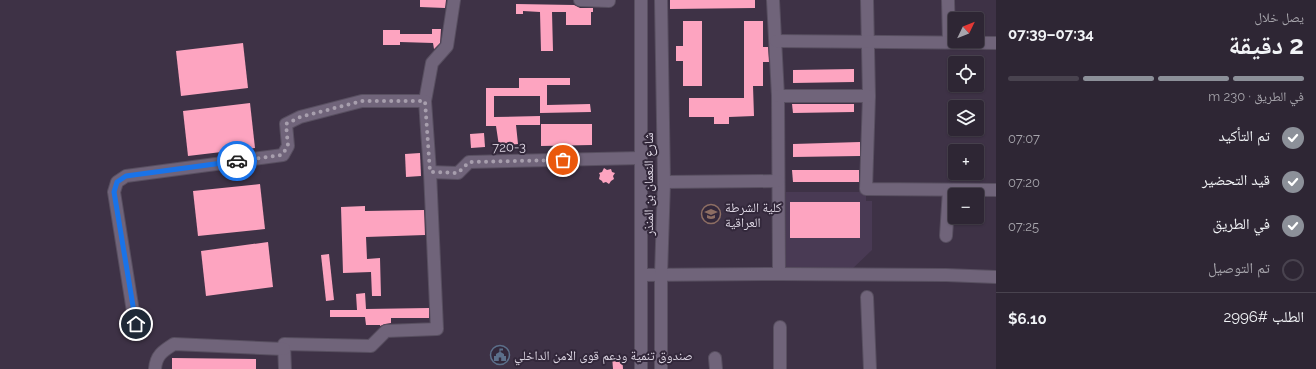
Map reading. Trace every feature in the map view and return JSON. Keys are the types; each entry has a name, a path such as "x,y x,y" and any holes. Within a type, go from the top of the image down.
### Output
{"street":[{"path":"155,369 156,362 163,351 174,344 284,347 371,346 386,331 437,329 430,172 425,101 432,64 447,46 454,0"},
{"path":"580,0 609,0"},
{"name":"شارع النعمان بن المنذر","path":"641,0 641,369"},
{"name":"شارع النعمان بن المنذر","path":"660,369 664,182 661,0"},
{"path":"773,0 778,96 779,274"},
{"path":"867,0 869,96 866,189 948,190"},
{"path":"948,0 948,12"},
{"path":"776,41 948,41"},
{"path":"984,42 996,43"},
{"path":"778,96 869,96"},
{"path":"136,324 114,192 117,182 126,176 282,155 288,146 286,124 307,116 362,101 425,101"},
{"name":"720-3","path":"430,172 458,173 469,162 641,158"},
{"path":"664,182 778,181"},
{"path":"984,190 996,190"},
{"path":"946,236 948,205"},
{"path":"641,275 779,274 946,275 996,277"},
{"path":"867,297 870,369"},
{"path":"780,326 780,369"},
{"path":"284,347 284,369"}],"shaded area":[{"path":"786,192 866,192 866,201 872,201 872,250 851,270 786,269"}],"building":[{"path":"420,0 446,0 445,8 420,7"},
{"path":"670,0 755,0 755,8 670,9"},
{"path":"516,4 574,5 580,8 593,8 593,12 591,12 591,25 566,25 566,12 552,12 553,51 541,51 540,12 523,11 523,14 516,14"},
{"path":"683,21 702,21 702,86 683,86 683,61 676,61 676,46 683,46"},
{"path":"744,21 763,21 763,47 768,47 769,62 763,62 763,86 753,86 754,116 729,117 729,124 714,124 714,117 689,117 689,98 744,98"},
{"path":"432,29 441,29 440,43 434,49 433,43 400,42 400,45 383,45 383,30 400,30 400,34 432,34"},
{"path":"243,43 248,88 181,96 176,51"},
{"path":"854,69 854,82 793,83 793,70"},
{"path":"519,78 570,78 570,85 547,85 547,105 590,104 591,112 540,113 540,96 494,96 494,117 540,116 540,125 516,125 518,144 499,146 496,126 486,126 486,88 519,88"},
{"path":"250,103 255,148 188,156 183,111"},
{"path":"792,104 854,104 854,112 793,113"},
{"path":"541,124 592,124 592,145 541,146"},
{"path":"484,133 485,147 471,148 470,134"},
{"path":"860,142 860,156 793,157 793,144"},
{"path":"420,153 421,176 406,177 405,154"},
{"path":"604,168 607,170 611,169 612,172 615,173 613,176 614,179 609,184 606,182 603,183 599,179 599,173 602,172"},
{"path":"792,170 859,170 859,182 793,182"},
{"path":"260,184 265,229 198,236 193,191"},
{"path":"790,202 860,202 860,238 790,238"},
{"path":"365,206 365,211 424,210 425,235 366,237 367,259 380,258 381,296 372,296 371,272 343,273 341,207"},
{"path":"268,242 273,287 206,296 201,251"},
{"path":"329,254 334,300 326,301 321,255"},
{"path":"365,293 366,309 429,308 429,318 391,318 391,323 380,326 366,325 365,317 330,317 330,310 357,310 356,294"},
{"path":"612,356 622,356 623,369 613,369"},
{"path":"172,358 256,359 256,369 172,369"}],"way so far":[{"path":"237,161 282,155 288,146 286,124 300,117 362,101 425,101 430,172 458,173 469,162 563,160"}],"place":[{"name":"كلية الشرطة العراقية","path":"711,214"},
{"name":"صندوق تنمية ودعم قوى الامن الداخلي","path":"500,355"}],"route":[{"path":"136,324 114,192 117,182 126,176 237,161"}]}
